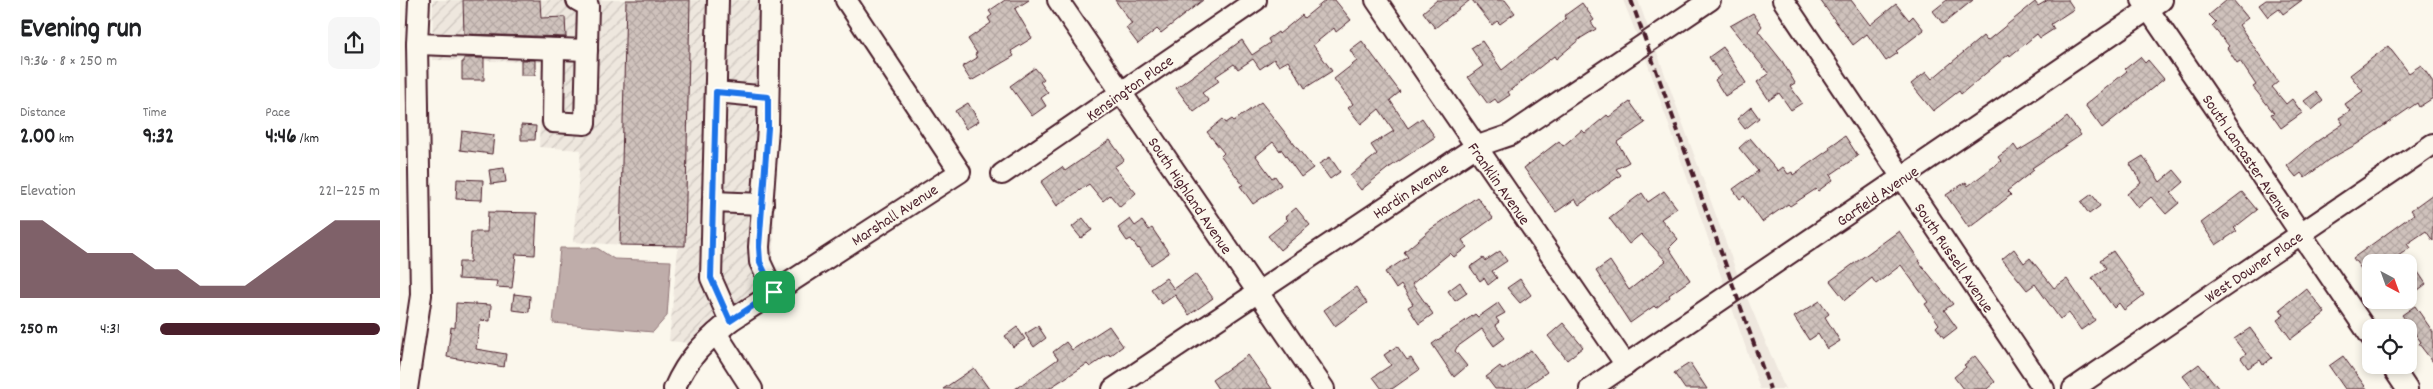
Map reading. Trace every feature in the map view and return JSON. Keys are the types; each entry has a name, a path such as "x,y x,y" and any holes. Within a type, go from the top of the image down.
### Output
{"street":[{"path":"407,389 421,295 417,44 419,0"},
{"path":"554,50 553,122 585,124 588,6 577,0"},
{"path":"718,0 711,278 723,327 752,389"},
{"path":"770,0 768,97 760,262 774,292"},
{"name":"Marshall Avenue","path":"674,389 683,367 723,327 960,172 846,0"},
{"name":"South Highland Avenue","path":"1058,0 1324,389"},
{"name":"Kensington Place","path":"1002,174 1256,0"},
{"name":"Franklin Avenue","path":"1376,0 1474,146 1626,364"},
{"name":"Hardin Avenue","path":"1113,389 1474,146 1510,135 1710,0"},
{"name":"South Russell Avenue","path":"1783,0 2044,389"},
{"name":"Garfield Avenue","path":"1590,389 1901,178 2151,3"},
{"name":"South Lancaster Avenue","path":"2151,3 2301,234 2362,324"},
{"path":"417,44 587,50"},
{"path":"716,92 768,97"},
{"name":"West Downer Place","path":"2073,389 2433,144"},
{"path":"713,202 763,204"},
{"path":"2397,374 2407,389"}],"shaded area":[{"path":"433,0 783,0 772,278 727,310 690,343 669,341 678,248 573,242 581,150 539,147 542,62 432,60"},
{"path":"1623,0 1638,0 1738,276 1785,389 1760,389 1645,56"},
{"path":"560,248 597,248 614,259 671,261 667,316 653,332 553,323"}],"building":[{"path":"463,0 540,0 541,18 565,17 566,37 464,34"},
{"path":"626,0 690,0 685,246 620,245"},
{"path":"1005,0 1029,0 1015,9 1032,38 1011,51 1014,56 971,81 962,67 977,58 975,54 977,53 968,39 991,23 988,18 992,15 989,11"},
{"path":"1115,0 1203,0 1161,33 1157,29 1138,44 1126,28 1132,24"},
{"path":"1326,0 1335,0 1351,20 1336,32 1334,28 1313,45 1332,71 1305,88 1288,61 1279,66 1274,59 1260,69 1253,59 1238,69 1234,64 1216,76 1219,81 1202,93 1209,101 1194,112 1176,88 1242,40 1252,55 1270,43 1268,39 1278,32 1279,34 1302,15 1304,18"},
{"path":"1437,0 1470,0 1435,28 1423,12"},
{"path":"1472,0 1505,0 1515,13 1500,24 1497,21 1492,25"},
{"path":"1820,0 1851,0 1870,25 1896,4 1909,20 1913,16 1924,30 1886,61 1867,34 1853,45"},
{"path":"1947,0 1973,0 1943,24 1933,11"},
{"path":"2048,0 2068,0 2074,9 2051,24 2054,29 2040,38 2037,34 2010,56 2009,54 1961,94 1959,91 1933,111 1911,84 1926,72 1932,79 1983,36 1987,41 2035,2 2038,6"},
{"path":"2227,0 2233,0 2248,18 2239,25 2278,82 2272,87 2286,104 2292,99 2302,113 2281,128 2271,114 2274,113 2253,87 2256,85 2240,61 2237,63 2227,48 2229,46 2212,26 2216,22 2209,15"},
{"path":"2266,0 2302,0 2283,14 2279,9 2268,17 2259,5"},
{"path":"1582,3 1594,20 1591,22 1596,29 1581,38 1556,59 1554,56 1508,92 1510,95 1498,103 1495,99 1488,104 1468,77 1483,66 1471,48 1482,41 1502,70 1566,19 1564,16"},
{"path":"1753,13 1762,26 1758,31 1782,61 1795,83 1790,86 1802,103 1791,110 1779,93 1769,100 1757,82 1769,74 1730,26"},
{"path":"1362,41 1400,92 1390,100 1408,128 1422,118 1435,137 1387,169 1361,190 1350,176 1377,154 1371,145 1394,131 1379,109 1361,124 1348,108 1353,104 1334,79 1357,61 1350,50"},
{"path":"2388,46 2409,73 2421,65 2433,82 2433,98 2419,107 2417,103 2357,144 2328,160 2305,178 2301,173 2296,177 2287,166 2316,142 2343,124 2339,118 2350,111 2345,104 2363,91 2350,75"},
{"path":"1723,47 1746,83 1725,96 1715,80 1721,75 1709,57"},
{"path":"2140,57 2145,63 2148,60 2164,79 2102,128 2085,105 2127,71 2125,69"},
{"path":"464,58 484,58 484,80 462,80 462,62 464,62"},
{"path":"521,60 535,60 535,75 521,75"},
{"path":"1035,68 1044,79 1040,82 1048,93 1041,98 1046,106 1032,116 1010,86"},
{"path":"2316,92 2323,101 2312,110 2304,101"},
{"path":"1261,102 1313,168 1301,177 1281,149 1280,151 1273,142 1256,156 1272,178 1275,176 1281,185 1253,204 1240,186 1243,185 1221,156 1224,153 1207,132 1223,119 1226,123 1232,119 1234,121"},
{"path":"1630,102 1645,123 1617,142 1629,162 1616,169 1621,175 1579,205 1575,199 1556,212 1524,168 1559,141 1563,146 1582,130 1585,133 1607,115 1609,117"},
{"path":"968,103 979,121 966,129 955,111"},
{"path":"1751,107 1759,118 1745,129 1737,119"},
{"path":"2067,117 2081,135 2032,168 2034,170 2007,191 2011,195 1969,228 1946,195 1966,182 1968,186 2001,161 1998,157 2014,145 2018,151 2046,134"},
{"path":"521,125 536,126 535,140 521,140"},
{"path":"462,131 494,135 492,154 460,150"},
{"path":"1845,136 1858,156 1830,175 1833,180 1818,191 1816,189 1790,206 1788,204 1762,222 1744,196 1740,199 1733,189 1758,171 1739,148 1750,138 1778,171 1783,167 1788,174 1792,172 1793,175"},
{"path":"1110,140 1124,160 1114,167 1136,193 1120,207 1110,195 1103,201 1089,184 1057,206 1041,182 1062,167 1065,171"},
{"path":"2143,156 2160,182 2174,170 2184,182 2171,193 2179,203 2166,214 2151,197 2138,208 2127,194 2141,183 2130,164"},
{"path":"1330,157 1340,172 1330,179 1319,164"},
{"path":"504,168 506,182 491,184 489,170"},
{"path":"457,179 483,180 482,200 456,199"},
{"path":"1664,191 1677,208 1661,219 1678,239 1669,248 1690,280 1669,295 1670,297 1656,308 1654,306 1630,323 1596,271 1610,261 1629,290 1666,261 1641,234 1629,244 1609,218 1642,193 1648,202"},
{"path":"2242,192 2257,210 2234,228 2237,231 2216,245 2201,223"},
{"path":"2092,194 2100,206 2089,214 2081,202"},
{"path":"2433,194 2433,241 2426,231 2407,244 2410,248 2401,254 2362,254 2362,270 2353,258 2414,214 2411,210"},
{"path":"1477,197 1493,218 1462,240 1467,247 1454,257 1450,253 1412,284 1433,314 1419,324 1408,307 1413,304 1401,285 1396,289 1385,272 1408,257 1404,252 1431,229"},
{"path":"1296,208 1310,225 1280,250 1268,236 1288,220 1285,217"},
{"path":"488,212 537,213 535,255 516,254 512,288 496,287 497,281 458,279 459,262 470,262 471,232 487,232"},
{"path":"1083,218 1092,230 1081,238 1072,227"},
{"path":"1130,219 1135,226 1142,221 1149,230 1152,228 1169,253 1151,265 1131,239 1127,241 1118,228"},
{"path":"1899,231 1919,262 1953,304 1944,310 1957,328 1944,338 1936,327 1939,324 1925,304 1928,302 1901,265 1876,284 1872,278 1845,300 1830,281"},
{"path":"2014,249 2024,263 2030,258 2054,288 2067,279 2095,320 2081,330 2069,313 2060,319 2035,284 2027,290 2002,259"},
{"path":"1500,251 1507,261 1492,271 1497,278 1488,285 1484,278 1480,281 1470,267 1483,258 1485,261"},
{"path":"2113,251 2144,295 2124,310 2119,303 2114,308 2092,278 2106,268 2100,260"},
{"path":"2418,272 2426,284 2418,290"},
{"path":"1195,274 1213,298 1189,315 1175,295 1162,304 1151,289 1166,278 1174,289"},
{"path":"1520,279 1531,295 1520,303 1507,288"},
{"path":"1460,282 1467,293 1455,301 1448,291"},
{"path":"1356,287 1367,303 1335,326 1324,310"},
{"path":"2306,288 2325,313 2291,339 2277,320 2284,315 2280,309"},
{"path":"514,294 530,296 529,312 512,310"},
{"path":"1820,301 1829,314 1825,317 1840,341 1827,349 1818,334 1809,340 1794,317"},
{"path":"456,303 491,305 490,321 480,320 476,349 506,354 504,367 447,357 451,327 455,328"},
{"path":"1498,303 1505,313 1496,318 1499,322 1495,325 1505,338 1494,346 1482,329 1457,347 1455,351 1467,366 1454,377 1432,344 1475,314 1478,317"},
{"path":"2411,309 2417,309 2433,332 2433,362 2419,344 2421,342 2417,336 2417,319 2405,319 2402,315"},
{"path":"1563,323 1583,347 1567,360 1548,336"},
{"path":"1038,326 1046,338 1034,347 1025,334"},
{"path":"1109,326 1123,346 1110,356 1109,354 1090,367 1087,364 1048,389 1015,389 1058,359 1053,352 1066,342 1072,350"},
{"path":"1017,327 1025,339 1013,347 1005,336"},
{"path":"2250,328 2272,358 2263,365 2260,360 2248,368 2241,358 2246,354 2234,339"},
{"path":"1397,346 1407,360 1411,358 1419,370 1392,389 1382,389 1373,377 1391,365 1384,355"},
{"path":"1531,350 1547,372 1523,389 1495,389 1486,377 1500,366 1503,370"},
{"path":"1248,355 1272,389 1218,389 1212,380"},
{"path":"1975,356 1995,382 1987,389 1963,389 1954,377"},
{"path":"2343,356 2367,389 2345,389 2329,366"},
{"path":"1690,363 1707,389 1685,389 1674,373"},
{"path":"2199,364 2219,389 2193,389 2183,376"},
{"path":"974,368 989,389 943,389"}],"railway":[{"path":"1631,0 1770,389"}],"route":[{"path":"716,92 768,97 768,128 759,247 760,262 764,276 774,292 730,321 711,278 716,92"}]}
